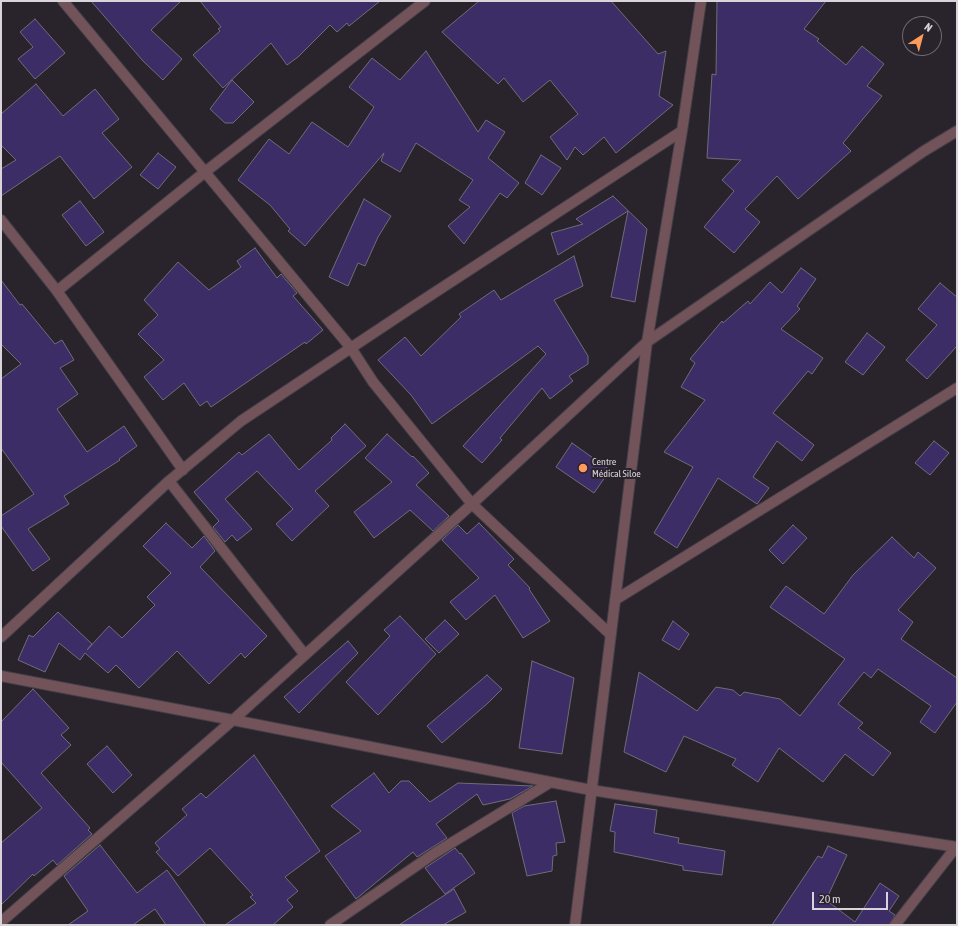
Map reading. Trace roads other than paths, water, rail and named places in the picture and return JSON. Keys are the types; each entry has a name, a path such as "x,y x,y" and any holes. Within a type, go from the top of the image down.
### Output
{"street":[{"path":"63,1 351,348 373,382 472,504 611,634"},
{"path":"57,291 205,172 425,1"},
{"path":"575,925 647,342 682,131 701,1"},
{"path":"1,637 169,481 241,421 682,131"},
{"path":"1,922 233,720 472,504 647,342 918,156 957,131"},
{"path":"1,220 57,291 183,470"},
{"path":"615,600 957,388"},
{"path":"169,481 305,655"},
{"path":"1,676 591,790 957,847"},
{"path":"330,925 436,853 551,782"},
{"path":"894,925 957,847"}],"place":[{"name":"Centre Médical Siloe","path":"583,468"}]}
